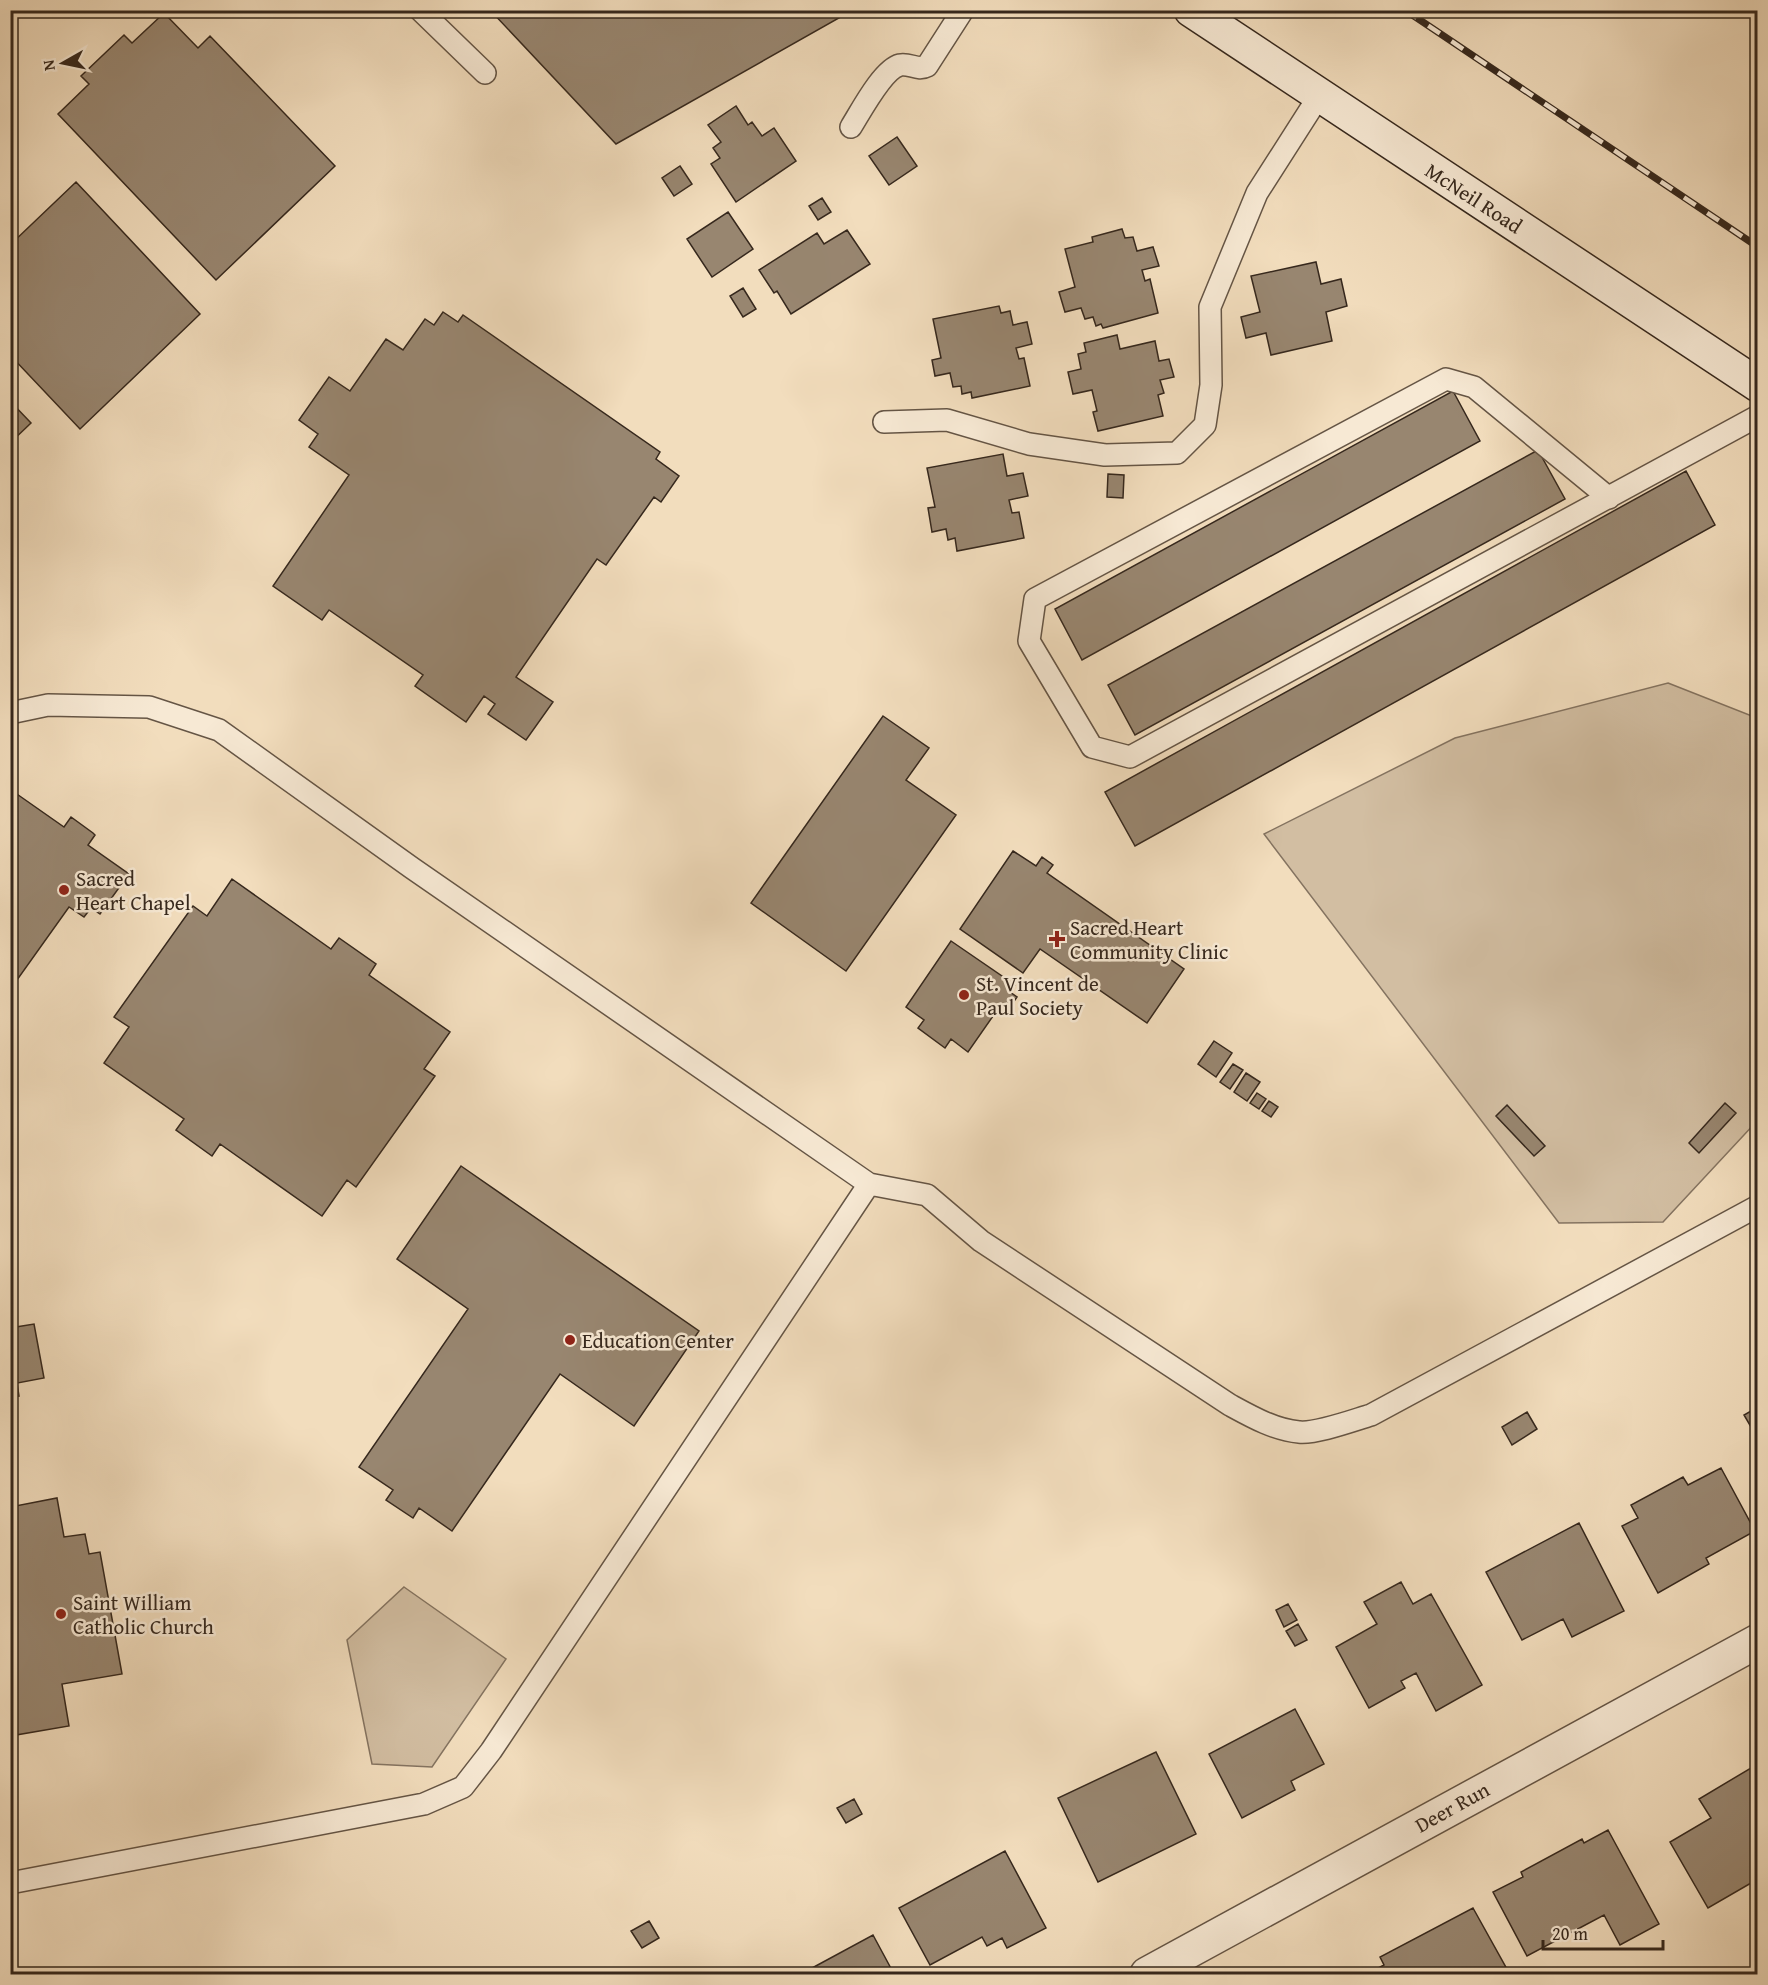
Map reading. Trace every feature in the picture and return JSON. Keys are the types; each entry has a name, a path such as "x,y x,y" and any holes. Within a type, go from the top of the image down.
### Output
{"street":[{"name":"McNeil Road","path":"1191,10 1758,385"},
{"name":"Deer Run","path":"1147,1974 1758,1641"}],"lane":[{"path":"420,10 485,73"},
{"path":"850,127 887,73 897,66 904,65 922,69 927,66 963,10"},
{"path":"884,422 947,420 1029,444 1106,455 1177,453 1205,424 1211,385 1210,307 1257,193 1319,96"},
{"path":"1609,498 1474,387 1446,379 1035,599 1029,641 1092,747 1130,757 1609,498 1758,416"},
{"path":"10,714 48,705 149,707 219,730 412,868 869,1184 927,1195 981,1241 1230,1405 1263,1422 1300,1432 1339,1425 1371,1415 1758,1206"},
{"path":"10,1883 424,1804 463,1787 491,1751 869,1184"}],"shaded area":[{"path":"1668,683 1757,718 1757,1121 1663,1222 1559,1223 1264,834 1455,738"},
{"path":"404,1587 506,1659 432,1767 372,1764 347,1640"}],"building":[{"path":"490,10 853,10 616,144"},
{"path":"164,13 198,48 210,36 335,166 216,280 58,114 89,84 81,76 124,35 132,43"},
{"path":"736,106 748,125 752,122 762,136 774,128 796,161 736,202 711,164 720,158 713,148 721,142 708,125"},
{"path":"897,137 917,166 889,185 869,156"},
{"path":"680,166 692,184 674,196 662,178"},
{"path":"76,182 200,314 80,429 10,355 10,245"},
{"path":"822,198 831,212 818,220 809,206"},
{"path":"728,212 753,249 712,277 687,239"},
{"path":"1122,229 1125,238 1133,237 1137,251 1153,247 1159,266 1142,270 1145,281 1150,279 1158,313 1103,328 1101,324 1096,326 1093,317 1085,319 1081,308 1065,312 1059,292 1075,287 1065,249 1093,242 1092,237"},
{"path":"847,230 870,264 791,314 777,291 774,293 759,270 817,233 824,244"},
{"path":"1316,262 1321,284 1341,279 1347,306 1326,312 1332,341 1271,355 1266,333 1246,338 1241,317 1260,312 1251,276"},
{"path":"743,288 756,309 743,317 730,296"},
{"path":"999,306 1001,313 1010,311 1013,325 1027,322 1032,344 1016,348 1019,359 1024,358 1030,386 972,398 971,392 962,394 961,386 953,387 950,373 935,376 932,360 941,358 933,319"},
{"path":"443,312 458,322 463,315 660,452 656,459 679,476 661,502 654,497 606,565 597,559 516,677 553,702 526,740 488,714 495,704 484,696 466,722 415,686 423,675 329,610 322,620 273,586 349,475 309,447 318,434 299,420 329,377 350,391 386,339 403,350 425,319 434,325"},
{"path":"1117,335 1120,349 1155,341 1159,361 1169,359 1174,377 1160,380 1164,393 1158,395 1163,416 1098,431 1093,412 1097,411 1092,390 1073,394 1068,372 1081,369 1078,354 1086,352 1084,343"},
{"path":"1453,391 1480,441 1082,660 1055,609"},
{"path":"10,401 31,423 10,443"},
{"path":"1538,450 1565,499 1135,735 1108,685"},
{"path":"1003,454 1007,476 1023,473 1028,496 1009,500 1012,513 1019,512 1024,538 957,551 955,538 948,540 946,529 932,532 928,508 935,507 927,468"},
{"path":"1686,471 1715,525 1135,846 1105,792"},
{"path":"1108,474 1124,475 1123,498 1107,497"},
{"path":"883,716 929,748 906,780 956,815 846,971 751,903"},
{"name":"Sacred Heart Chapel","path":"14,792 64,827 71,817 95,835 88,845 129,874 100,914 91,908 84,917 69,907 12,987 10,873 14,868 10,866 10,797"},
{"name":"Sacred Heart Community Clinic","path":"1013,851 1036,866 1042,857 1053,865 1047,873 1184,969 1147,1023 1040,949 1023,973 960,929"},
{"path":"232,879 331,949 339,938 376,964 369,975 450,1032 424,1069 435,1076 356,1187 347,1180 322,1216 220,1144 212,1156 176,1130 184,1119 104,1063 129,1027 114,1017 193,906 207,916"},
{"name":"St. Vincent de Paul Society","path":"951,941 1015,985 1010,992 1017,997 1007,1011 1000,1006 968,1052 951,1039 945,1048 918,1028 924,1020 906,1007"},
{"path":"1214,1041 1232,1053 1216,1077 1198,1064"},
{"path":"1233,1064 1243,1070 1230,1089 1220,1082"},
{"path":"1246,1073 1260,1082 1247,1101 1234,1092"},
{"path":"1257,1093 1266,1099 1259,1109 1250,1103"},
{"path":"1269,1101 1278,1107 1271,1117 1262,1111"},
{"path":"1725,1103 1736,1113 1699,1153 1689,1143"},
{"path":"1507,1105 1545,1146 1534,1156 1496,1116"},
{"name":"Education Center","path":"461,1166 699,1331 634,1426 560,1374 452,1531 419,1508 413,1518 386,1500 393,1490 359,1467 468,1309 397,1259"},
{"path":"34,1324 44,1378 17,1383 19,1396 10,1397 10,1328"},
{"path":"1758,1407 1758,1439 1744,1415"},
{"path":"1527,1412 1537,1429 1512,1445 1502,1427"},
{"path":"1721,1468 1755,1531 1706,1558 1709,1564 1658,1593 1622,1526 1638,1518 1631,1505 1683,1477 1688,1485"},
{"name":"Saint William Catholic Church","path":"57,1498 64,1537 85,1534 89,1554 100,1552 122,1674 62,1684 69,1726 10,1736 10,1507"},
{"path":"1579,1523 1624,1611 1572,1637 1563,1619 1522,1640 1486,1572"},
{"path":"1401,1582 1413,1604 1431,1594 1482,1685 1436,1711 1416,1673 1401,1681 1405,1688 1369,1708 1336,1647 1377,1624 1364,1602"},
{"path":"1288,1604 1297,1620 1284,1627 1276,1610"},
{"path":"1298,1624 1307,1640 1295,1646 1286,1631"},
{"path":"1295,1709 1324,1764 1291,1781 1295,1790 1242,1818 1209,1754"},
{"path":"1156,1752 1196,1834 1098,1882 1058,1798"},
{"path":"1756,1765 1758,1879 1708,1908 1670,1842 1711,1818 1699,1799"},
{"path":"854,1799 862,1814 846,1823 837,1808"},
{"path":"1608,1830 1659,1924 1620,1945 1604,1915 1527,1956 1493,1892 1523,1877 1521,1872 1582,1839 1584,1843"},
{"path":"1005,1851 1046,1928 1007,1948 1002,1938 987,1946 982,1937 930,1965 899,1908"},
{"path":"1473,1908 1508,1971 1501,1974 1367,1974 1384,1965 1380,1957"},
{"path":"649,1921 659,1938 642,1948 631,1931"},
{"path":"873,1935 894,1974 801,1974"}],"railway":[{"path":"1405,10 1758,247"}],"place":[{"name":"Sacred Heart Chapel","path":"64,890"},
{"name":"Sacred Heart Community Clinic","path":"1057,939"},
{"name":"St. Vincent de Paul Society","path":"964,995"},
{"name":"Education Center","path":"570,1340"},
{"name":"Saint William Catholic Church","path":"61,1614"}]}
